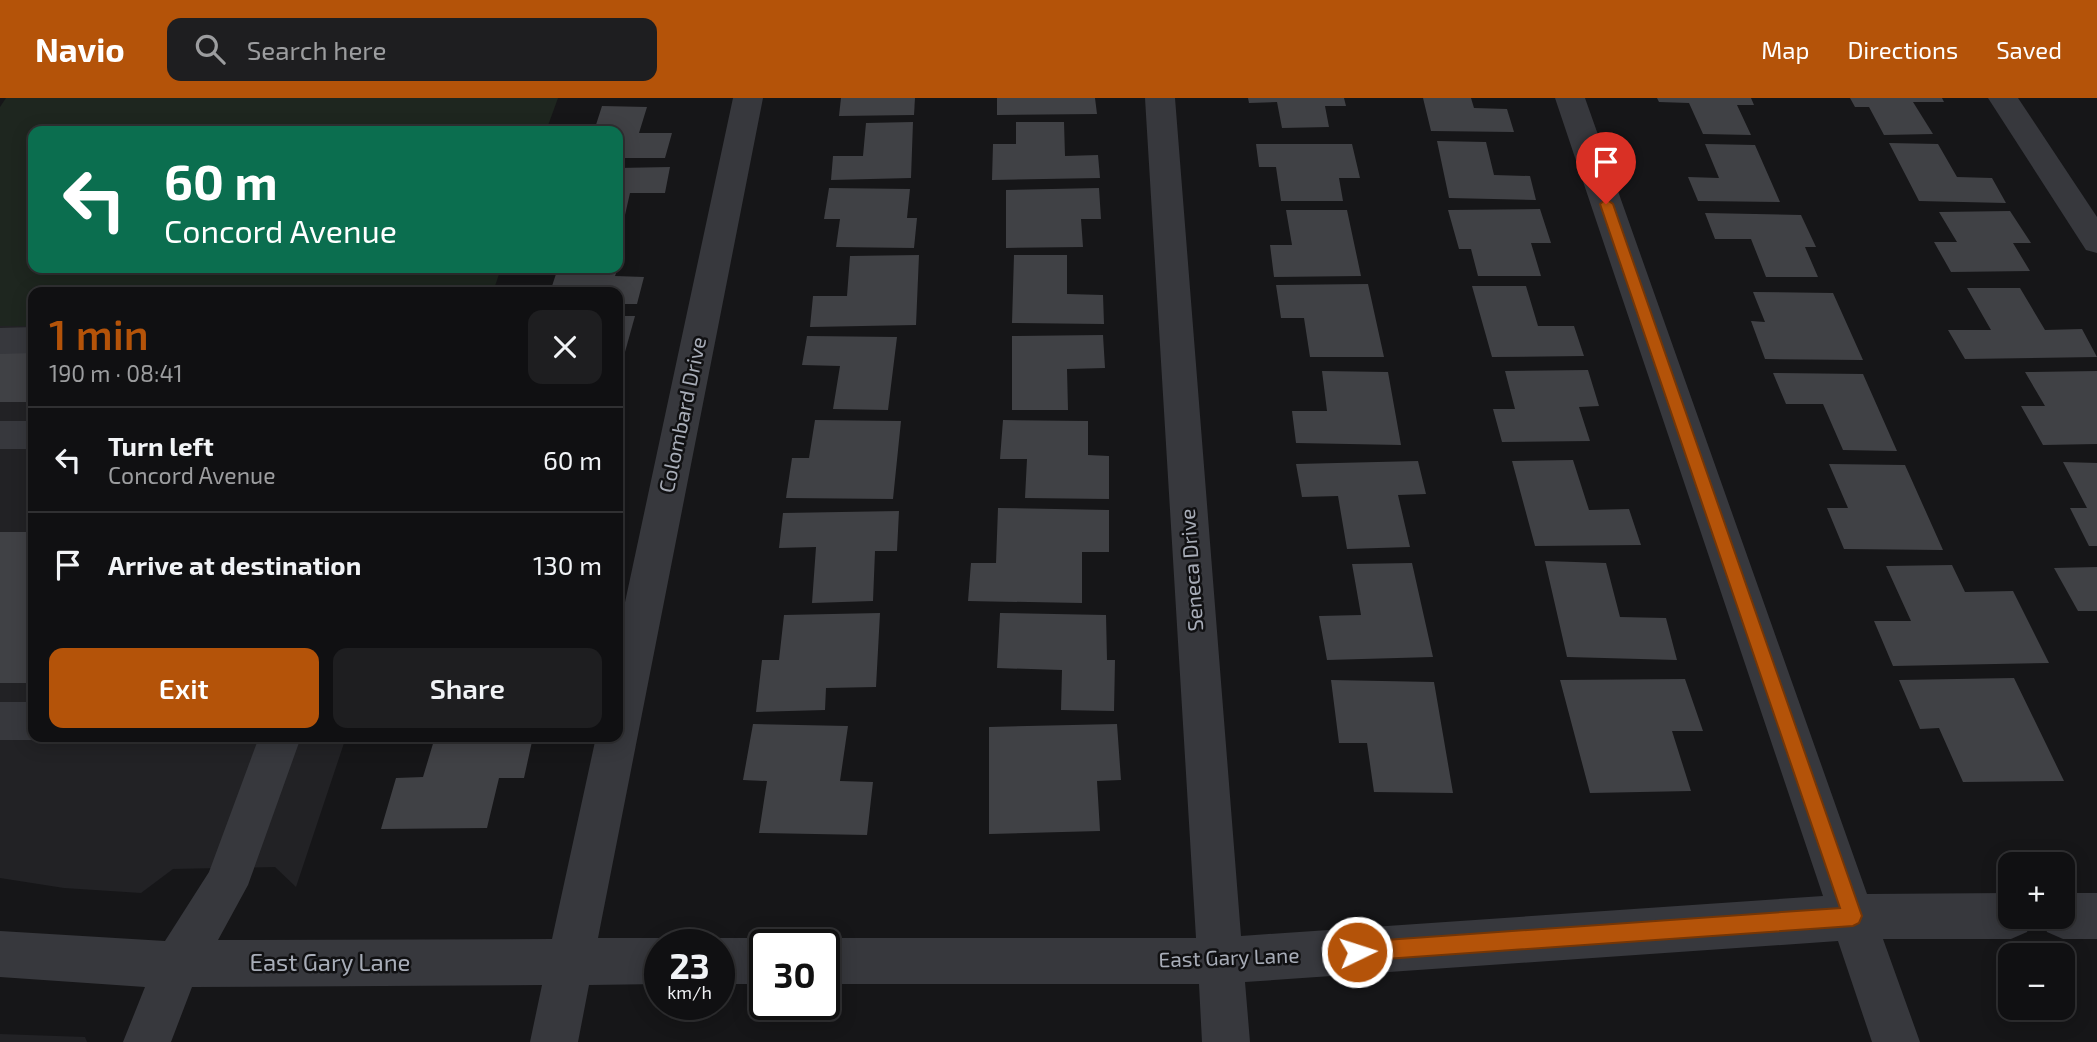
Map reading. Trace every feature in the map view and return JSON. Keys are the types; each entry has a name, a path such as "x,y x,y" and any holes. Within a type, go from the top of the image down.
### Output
{"street":[{"name":"Colombard Drive","path":"623,708 748,98"},
{"name":"Seneca Drive","path":"1160,98 1226,1042"},
{"path":"1570,98 1896,1042"},
{"path":"2003,98 2097,242"},
{"path":"0,341 28,340"},
{"path":"0,435 28,435"},
{"path":"0,721 28,721"},
{"path":"147,1042 177,964 226,885 278,742"},
{"path":"554,1042 616,742"},
{"name":"East Gary Lane","path":"840,961 1220,961 1853,916 1998,916"},
{"path":"2075,916 2097,916"},
{"name":"East Gary Lane","path":"0,954 177,964 644,961"}],"shaded area":[{"path":"6,98 558,98 548,126 28,126 28,273 499,273 495,287 28,287 28,326 0,326 0,107"},
{"path":"0,326 28,326 28,742 344,742 296,887 275,867 173,869 141,893 64,888 0,878"},
{"path":"0,1034 85,1037 87,1042 0,1042"}],"building":[{"path":"841,98 915,98 914,115 839,116"},
{"path":"997,98 1095,98 1097,114 997,115"},
{"path":"1248,98 1344,98 1346,106 1325,106 1329,127 1282,128 1277,102 1249,103"},
{"path":"1423,98 1471,98 1474,108 1507,109 1514,132 1431,131"},
{"path":"1657,98 1751,98 1754,105 1737,105 1751,135 1703,134 1689,103 1659,102"},
{"path":"1850,98 1942,98 1944,102 1913,102 1933,134 1884,135 1869,107 1855,107"},
{"path":"602,106 647,107 639,133 672,133 665,158 623,158 623,126 596,126"},
{"path":"913,122 911,178 831,180 833,156 863,156 866,123"},
{"path":"1016,122 1064,122 1065,156 1098,155 1100,178 992,180 993,144 1016,144"},
{"path":"1437,141 1486,142 1494,175 1530,176 1536,200 1449,198"},
{"path":"1889,143 1938,144 1957,177 1992,178 2006,203 1919,201"},
{"path":"1256,144 1352,144 1360,178 1339,178 1343,201 1281,201 1276,167 1259,167"},
{"path":"1705,144 1755,145 1780,202 1698,201 1688,177 1719,178"},
{"path":"670,167 665,193 630,193 623,224 623,168"},
{"path":"829,188 910,189 907,218 917,218 914,248 836,247 840,219 824,219"},
{"path":"1099,188 1101,219 1081,219 1083,247 1006,248 1006,190"},
{"path":"1540,209 1551,243 1531,243 1541,276 1478,276 1471,249 1459,249 1448,210"},
{"path":"1286,210 1347,210 1361,276 1274,277 1270,245 1292,245"},
{"path":"2010,211 2031,243 2013,243 2030,271 1951,272 1934,242 1957,242 1939,212"},
{"path":"1705,213 1801,215 1816,247 1805,247 1818,277 1766,277 1751,239 1715,239"},
{"path":"919,255 916,325 810,327 813,296 847,296 850,256"},
{"path":"1014,255 1067,255 1067,294 1103,295 1104,324 1012,323"},
{"path":"556,273 616,273 615,276 644,277 637,304 623,304 623,287 552,287"},
{"path":"1368,284 1384,357 1310,357 1304,318 1281,318 1276,285"},
{"path":"1472,286 1526,286 1538,326 1574,326 1584,356 1492,357"},
{"path":"1967,288 2020,288 2045,330 2082,329 2097,357 1965,359 1948,330 1991,330"},
{"path":"1753,292 1833,293 1863,360 1765,359 1751,321 1765,322"},
{"path":"623,316 635,316 625,352"},
{"path":"1103,335 1105,368 1067,369 1068,410 1012,410 1012,336"},
{"path":"807,336 897,337 888,410 833,409 840,366 802,365"},
{"path":"0,353 28,353 28,402 0,402"},
{"path":"1588,370 1599,406 1579,407 1590,441 1502,442 1493,409 1515,409 1505,371"},
{"path":"1322,371 1388,372 1401,445 1296,443 1292,411 1327,411"},
{"path":"2097,371 2097,444 2043,445 2021,406 2045,406 2025,372"},
{"path":"1773,373 1863,374 1897,451 1843,450 1823,404 1786,404"},
{"path":"815,420 901,421 893,499 786,498 792,458 809,458"},
{"path":"1003,420 1088,421 1088,455 1109,456 1109,499 1025,498 1027,459 1000,459"},
{"path":"1573,460 1589,510 1629,509 1641,545 1535,546 1512,461"},
{"path":"1418,461 1426,494 1398,495 1410,547 1347,549 1338,496 1302,497 1296,464"},
{"path":"2063,462 2097,463 2097,546 2089,546 2070,508 2087,508"},
{"path":"1829,464 1905,465 1943,550 1844,549 1827,508 1848,508"},
{"path":"998,508 1109,510 1109,552 1082,552 1082,603 968,601 971,563 996,563"},
{"path":"899,511 897,551 875,551 873,601 812,603 816,547 779,548 783,513"},
{"path":"0,532 28,532 28,683 0,683"},
{"path":"1545,561 1606,563 1620,617 1666,618 1677,660 1567,657"},
{"path":"1412,563 1433,657 1327,660 1319,616 1361,615 1352,564"},
{"path":"1952,565 1965,592 2013,591 2049,663 1893,666 1874,621 1911,621 1886,566"},
{"path":"2097,567 2097,611 2078,611 2054,568"},
{"path":"880,613 876,687 826,688 825,710 756,712 762,660 779,660 784,615"},
{"path":"1000,613 1106,615 1107,660 1115,660 1114,711 1061,710 1062,670 997,668"},
{"path":"2014,678 2064,781 1963,782 1939,728 1920,729 1899,680"},
{"path":"1685,679 1703,731 1672,731 1691,791 1590,793 1560,680"},
{"path":"1331,680 1434,682 1453,793 1374,792 1367,743 1339,743"},
{"path":"753,724 848,726 840,781 873,782 867,835 759,833 767,781 743,780"},
{"path":"1117,724 1121,780 1097,781 1100,831 989,834 989,727"},
{"path":"434,742 532,742 524,778 499,778 487,828 381,829 396,778 423,777"}],"route":[{"path":"1357,952 1853,916 1606,204"}]}
